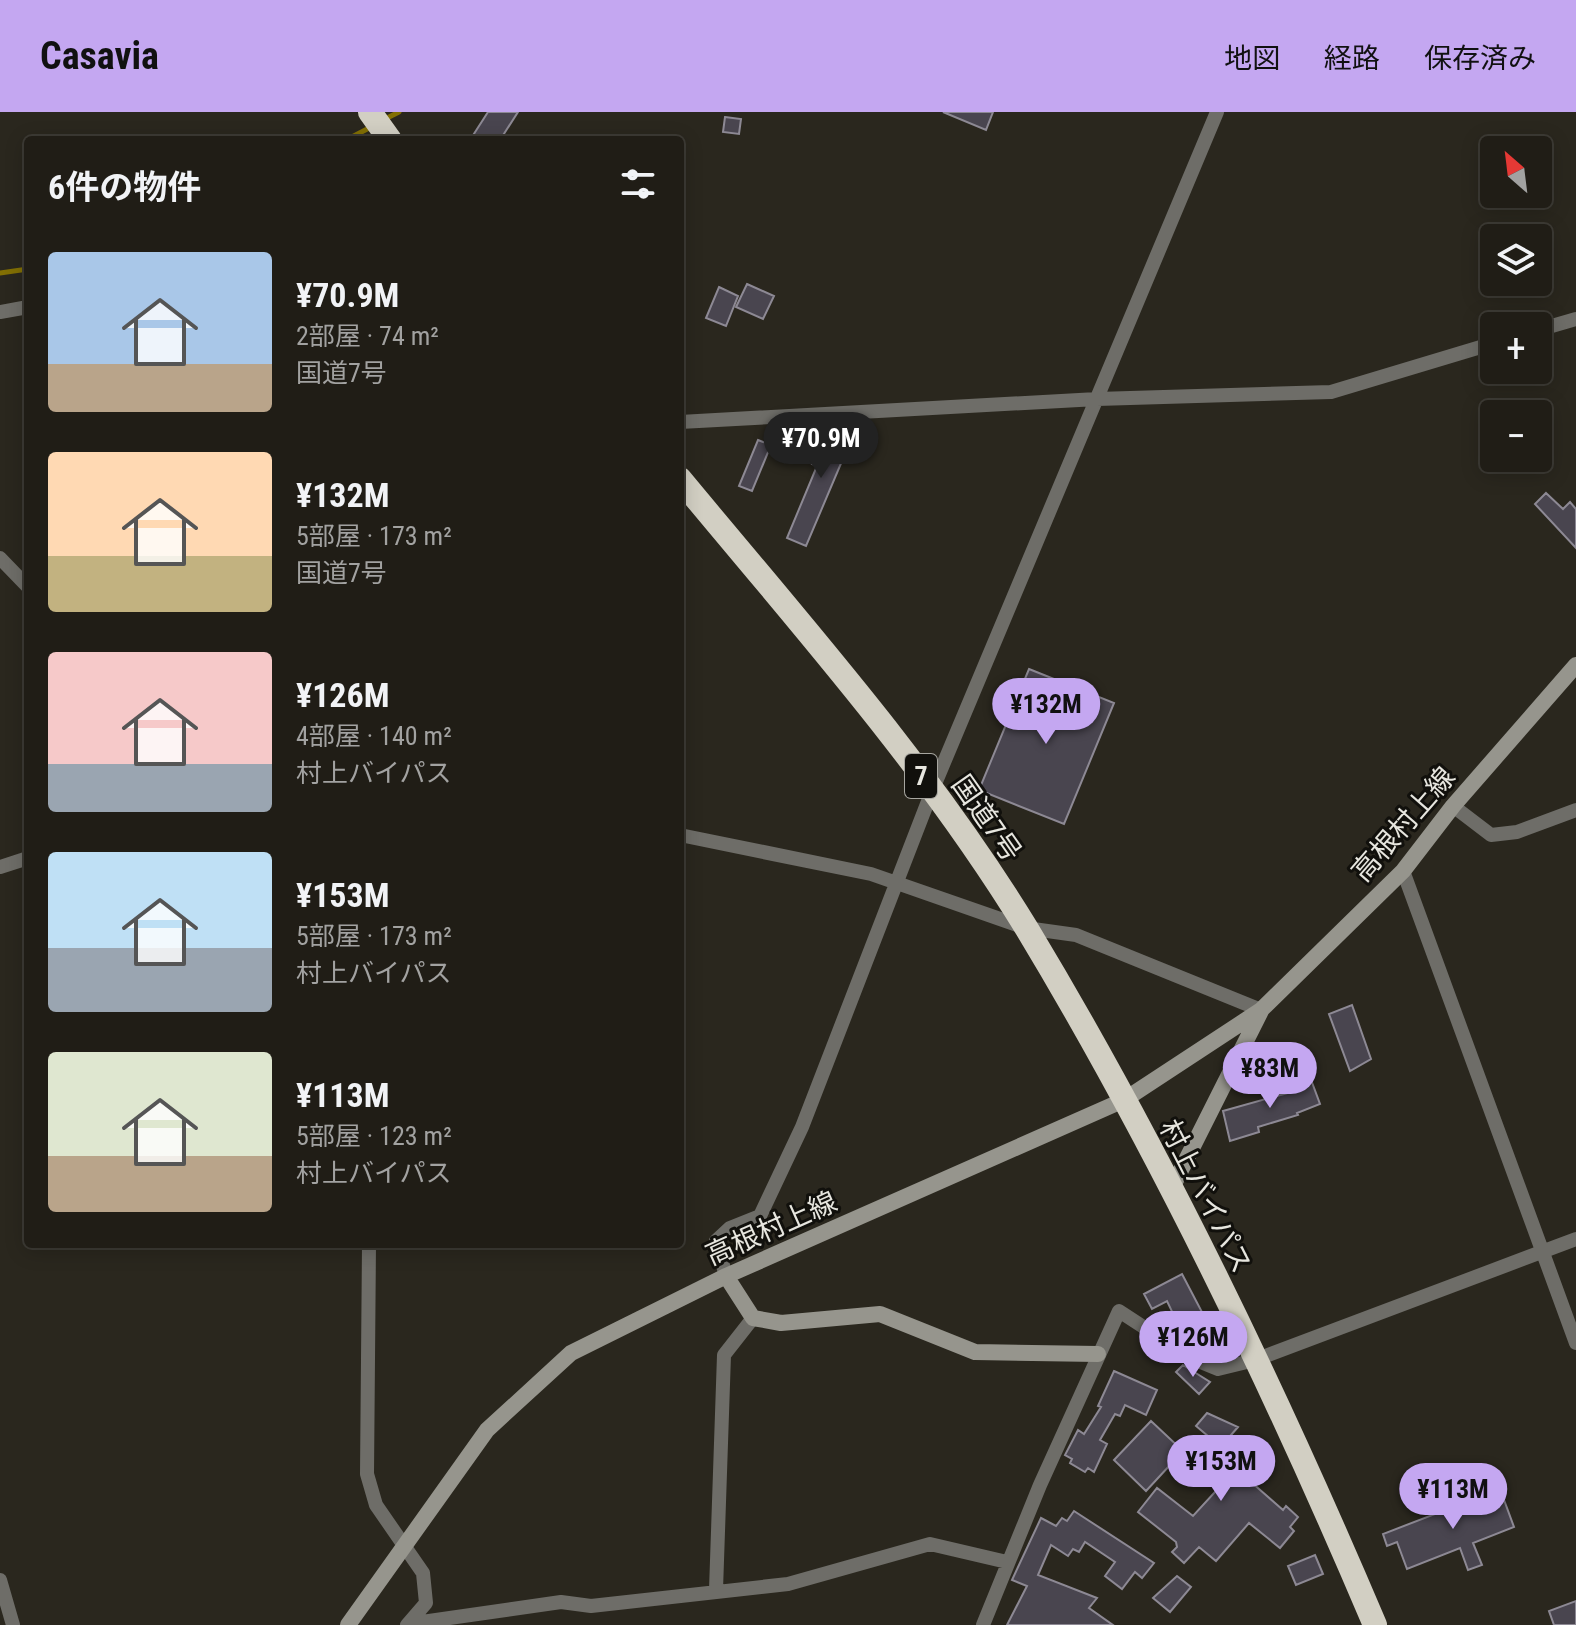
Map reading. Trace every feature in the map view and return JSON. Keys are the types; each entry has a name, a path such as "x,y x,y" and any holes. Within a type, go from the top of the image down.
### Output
{"highway":[{"path":"370,112 387,136"},
{"name":"国道7号","path":"684,484 862,695 932,791 1026,928 1124,1100"},
{"name":"村上バイパス","path":"1124,1100 1299,1446 1375,1625"}],"main road":[{"name":"高根村上線","path":"348,1625 487,1430 571,1353 726,1276 1124,1100 1261,1010 1403,871 1453,806 1576,665"},
{"name":"高根村上線","path":"1171,1190 1261,1010"},
{"path":"726,1276 753,1318 781,1323 880,1314 975,1352 1098,1354"}],"street":[{"path":"726,1276 716,1241 730,1228 760,1216 802,1127 932,791 1217,112"},
{"path":"0,312 24,308"},
{"path":"1552,325 1576,317"},
{"path":"684,422 1097,399 1331,392 1480,347"},
{"path":"0,558 24,583"},
{"path":"1453,806 1491,835 1517,832 1576,810"},
{"path":"684,836 769,851 897,882 1026,928 1076,935 1261,1010"},
{"path":"0,867 24,859"},
{"path":"1403,871 1576,1343"},
{"path":"983,1625 1007,1562 1119,1311 1191,1358 1218,1369 1255,1360 1576,1239"},
{"path":"369,1248 367,1474 376,1505 423,1573 426,1603 407,1625"},
{"path":"716,1590 724,1355 753,1318"},
{"path":"407,1625 561,1602 591,1606 788,1584 930,1544 1007,1562"},
{"path":"0,1580 13,1625"}],"building":[{"path":"488,112 518,112 503,136 473,136"},
{"path":"943,112 993,112 986,130"},
{"path":"725,117 741,119 739,134 723,132"},
{"path":"747,284 774,296 763,319 736,307"},
{"path":"719,287 738,296 726,326 706,318"},
{"path":"842,423 856,428 806,546 787,538 817,466 812,464 828,424"},
{"path":"758,440 771,445 752,491 739,486"},
{"path":"1546,493 1563,509 1570,502 1576,509 1576,548 1535,504"},
{"path":"1029,669 1114,703 1064,824 979,790"},
{"path":"1352,1005 1371,1059 1350,1071 1329,1014"},
{"path":"1310,1077 1320,1104 1298,1115 1258,1127 1259,1132 1230,1141 1223,1111 1291,1092 1296,1088 1295,1084"},
{"path":"1182,1274 1215,1337 1199,1345 1185,1318 1177,1322 1167,1301 1152,1309 1144,1294"},
{"path":"1183,1365 1210,1382 1199,1394 1176,1372"},
{"path":"1114,1371 1157,1390 1146,1415 1125,1405 1120,1416 1115,1414 1100,1440 1107,1444 1094,1472 1088,1468 1085,1472 1070,1463 1072,1459 1065,1455 1078,1430 1084,1434 1101,1407 1098,1406"},
{"path":"1207,1413 1238,1427 1217,1451 1237,1469 1259,1447 1273,1460 1251,1482 1283,1510 1286,1506 1298,1517 1290,1527 1294,1531 1280,1548 1249,1523 1216,1561 1199,1547 1184,1563 1172,1552 1177,1547 1176,1542 1138,1512 1157,1488 1193,1516 1226,1480 1196,1453 1209,1437 1196,1426"},
{"path":"1151,1421 1183,1451 1146,1491 1114,1460"},
{"path":"1500,1489 1514,1527 1473,1543 1482,1565 1468,1570 1460,1548 1407,1569 1397,1542 1387,1546 1383,1534"},
{"path":"1074,1511 1154,1563 1142,1578 1135,1572 1122,1589 1105,1576 1115,1562 1085,1542 1079,1552 1073,1549 1068,1556 1051,1545 1038,1575 1097,1598 1089,1608 1113,1625 1007,1625 1027,1586 1012,1580 1041,1518 1056,1526 1062,1518 1067,1521"},
{"path":"1315,1555 1323,1574 1296,1585 1288,1566"},
{"path":"1177,1576 1191,1587 1170,1612 1153,1598"},
{"path":"1576,1601 1576,1625 1554,1625 1549,1611"}],"waterway":[{"path":"385,119 399,112"},
{"path":"354,136 373,126"},
{"path":"0,273 24,270"}]}
